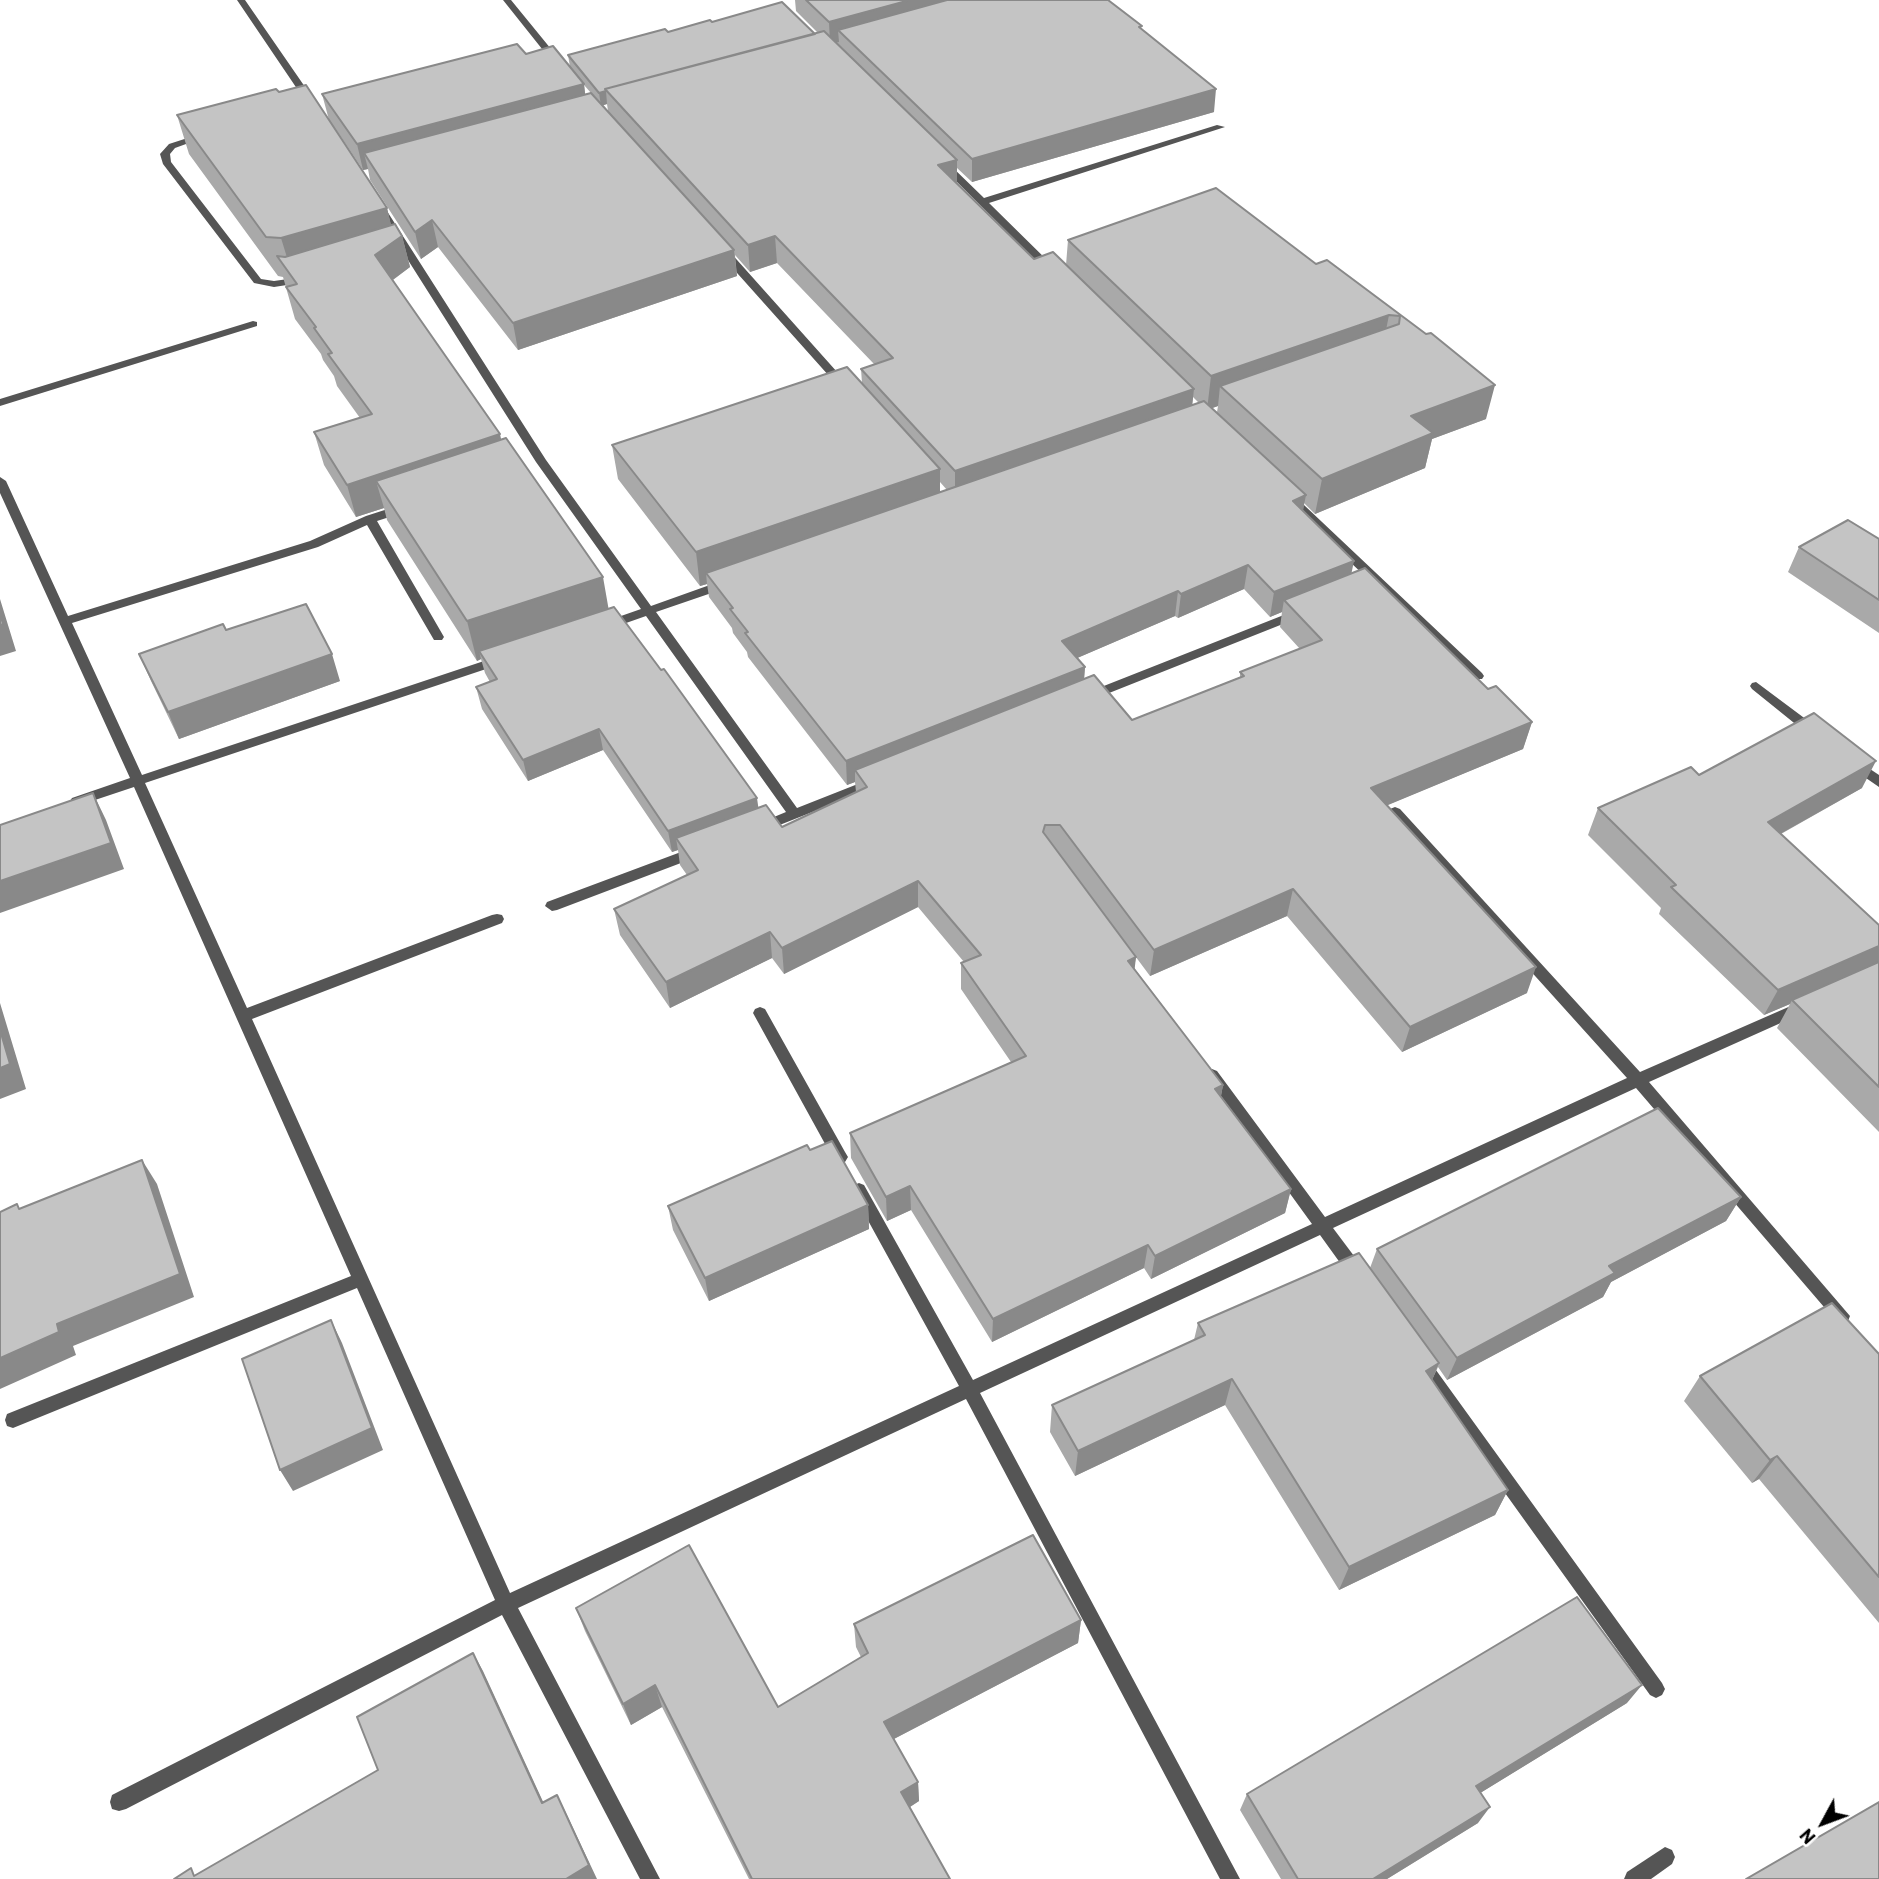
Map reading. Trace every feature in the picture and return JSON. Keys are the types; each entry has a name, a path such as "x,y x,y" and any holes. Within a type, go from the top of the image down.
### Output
{"street":[{"path":"241,0 315,110 302,113"},
{"path":"507,0 565,72"},
{"path":"982,202 1220,127"},
{"path":"212,134 172,146 165,154 166,162 258,281 293,283 318,276"},
{"path":"936,156 1055,274"},
{"path":"374,197 542,462 794,814"},
{"path":"719,247 849,391"},
{"path":"394,253 407,249"},
{"path":"0,403 253,324"},
{"path":"528,467 542,462"},
{"path":"0,481 138,781 506,1604 650,1879"},
{"path":"1290,499 1372,584 1478,676"},
{"path":"65,621 314,544 370,519 410,506"},
{"path":"370,519 438,637"},
{"path":"598,628 741,579"},
{"path":"1080,700 1313,607"},
{"path":"63,806 509,657"},
{"path":"1756,686 1828,742"},
{"path":"1848,758 1879,782"},
{"path":"743,834 885,778"},
{"path":"1395,812 1638,1080 1852,1329"},
{"path":"552,906 705,848"},
{"path":"243,1017 497,919"},
{"path":"119,1802 506,1604 1638,1080 1816,1002"},
{"path":"760,1013 970,1390 1230,1879"},
{"path":"1199,1058 1364,1282"},
{"path":"13,1420 361,1279"},
{"path":"1412,1350 1657,1689"},
{"path":"1634,1879 1665,1857"}],"building":[{"path":"806,0 910,0 829,22"},
{"path":"947,0 1108,0 1216,89 972,159 838,30"},
{"path":"782,2 815,34 605,89 606,91 599,93 568,55 665,29 668,32 710,20 712,22"},
{"path":"824,31 957,160 938,165 1034,259 1053,252 1194,389 955,471 861,369 893,358 775,236 748,245 605,89"},
{"path":"517,44 526,54 553,46 584,84 357,144 322,94"},
{"path":"306,85 387,208 281,238 266,237 177,115 276,89 279,92"},
{"path":"591,93 734,250 513,323 432,220 415,232 364,153"},
{"path":"1216,188 1316,264 1327,260 1426,334 1431,333 1495,385 1411,416 1433,433 1322,479 1220,386 1399,324 1400,316 1389,315 1211,376 1068,240"},
{"path":"395,224 402,236 375,255 500,434 347,485 314,432 372,414 328,354 332,353 314,328 316,327 286,287 297,284 277,256 285,257"},
{"path":"847,367 940,469 696,552 612,445"},
{"path":"1204,401 1306,495 1293,501 1354,561 1274,592 1248,565 1181,594 1178,591 1062,641 1085,667 846,761 745,633 748,632 730,609 733,608 706,573"},
{"path":"506,438 603,577 467,621 376,481"},
{"path":"1848,520 1879,539 1879,600 1799,547"},
{"path":"1365,568 1488,689 1496,686 1532,722 1371,788 1536,967 1410,1027 1293,889 1154,950 1060,825 1045,825 1043,832 1136,957 1128,961 1223,1085 1215,1089 1291,1189 1155,1256 1148,1245 993,1319 910,1186 886,1197 850,1133 1026,1056 961,963 981,955 918,881 782,948 770,932 666,982 614,909 698,870 676,838 766,805 782,827 867,787 855,770 1094,675 1132,720 1244,676 1240,672 1322,640 1284,600"},
{"path":"306,604 332,654 168,712 139,654 223,624 226,630"},
{"path":"614,607 661,670 664,669 757,798 668,831 599,729 523,760 476,687 497,679 479,651"},
{"path":"1814,713 1876,761 1768,822 1879,925 1879,946 1778,990 1671,887 1676,885 1598,808 1691,767 1699,775"},
{"path":"93,793 111,843 0,881 0,825"},
{"path":"1879,962 1879,1087 1792,1000"},
{"path":"0,1030 10,1064 0,1068"},
{"path":"1658,1108 1741,1197 1609,1266 1615,1273 1457,1358 1377,1249"},
{"path":"832,1141 868,1205 705,1278 668,1206 807,1145 810,1150"},
{"path":"142,1160 180,1274 57,1324 59,1332 0,1358 0,1212 17,1204 19,1209"},
{"path":"1359,1253 1439,1363 1426,1371 1508,1490 1349,1567 1232,1379 1078,1451 1052,1405 1205,1335 1198,1323"},
{"path":"1832,1303 1879,1354 1879,1577 1777,1456 1770,1460 1700,1376"},
{"path":"331,1320 372,1428 280,1470 242,1359"},
{"path":"1033,1535 1081,1620 884,1722 918,1782 901,1792 950,1879 752,1879 655,1685 623,1704 576,1608 689,1545 778,1707 868,1653 854,1624"},
{"path":"1577,1597 1642,1685 1476,1786 1490,1807 1373,1879 1298,1879 1247,1794"},
{"path":"473,1653 542,1803 557,1795 589,1865 566,1879 174,1879 191,1868 194,1876 378,1770 357,1717"},
{"path":"1879,1802 1879,1879 1746,1879"}]}
